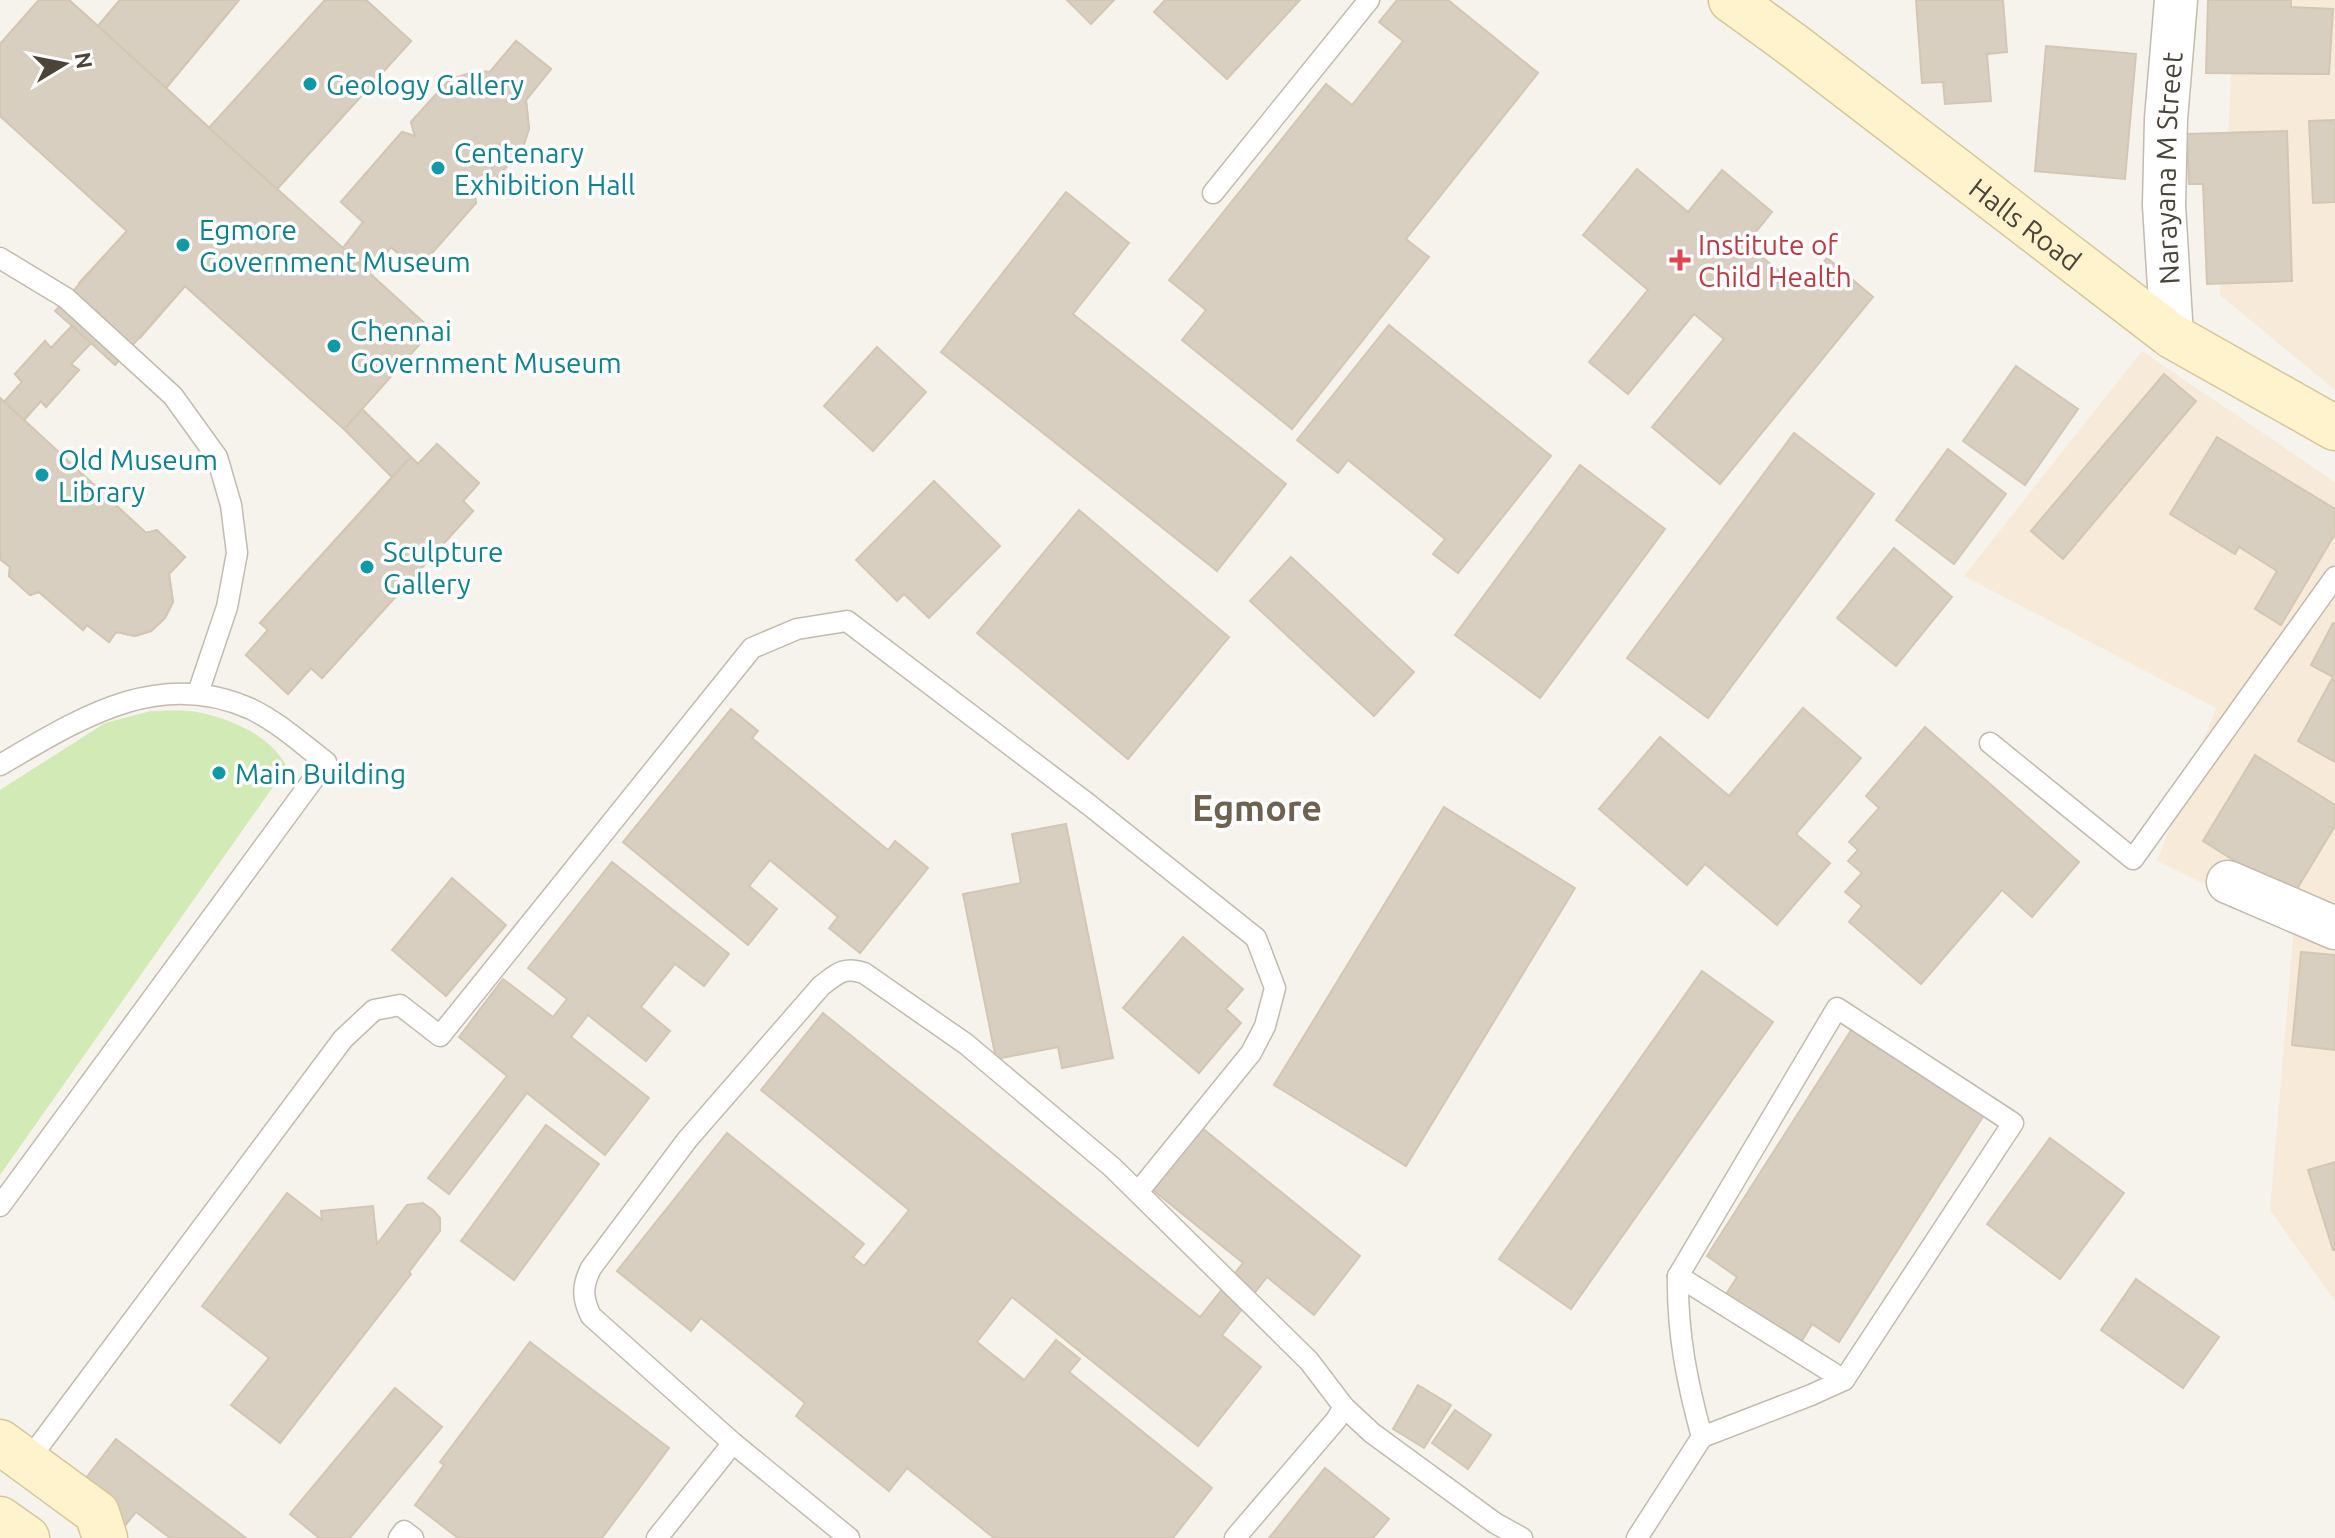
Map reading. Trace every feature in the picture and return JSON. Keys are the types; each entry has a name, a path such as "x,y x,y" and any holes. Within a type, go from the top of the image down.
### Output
{"main road":[{"name":"Halls Road","path":"1731,0 2172,336 2335,428"},
{"path":"9,1461 97,1513 89,1536"},
{"path":"0,1519 27,1538"}],"street":[{"name":"Narayana M Street","path":"2172,336 2164,205 2166,119 2176,0"},
{"path":"2228,882 2335,928"}],"lane":[{"path":"1213,193 1369,0"},
{"path":"0,258 66,298 173,396 217,457 231,505 237,553 227,607 198,693"},
{"path":"1990,743 2133,859 2335,577"},
{"path":"9,1461 343,1039 374,1010 400,1005 440,1036 752,648 797,629 847,621 1088,804 1256,938 1275,988 1265,1026 1251,1053 1138,1192"},
{"path":"0,765 66,727 120,702 165,694 198,693 228,699 254,710 326,762 0,1206"},
{"path":"849,1538 733,1443 591,1316 583,1298 585,1280 598,1257 687,1140 821,986 837,974 851,969 864,973 966,1044 1112,1167 1309,1361 1344,1407 1372,1433 1495,1523 1522,1538"},
{"path":"1637,1538 1702,1437 1844,1380 2013,1123 1837,1008 1678,1276 1677,1315 1685,1367 1702,1437"},
{"path":"1678,1276 1844,1380"},
{"path":"1235,1538 1344,1407"},
{"path":"657,1538 733,1443"},
{"path":"399,1538 404,1531 413,1538"}],"shaded area":[{"path":"2235,0 2335,0 2335,390 2220,295"},
{"path":"2142,351 2335,482 2335,1301 2270,1210 2294,927 2157,861 2216,708 1964,576"}],"green space":[{"path":"151,711 196,712 227,720 260,737 286,765 0,1175 0,790 105,723"}],"building":[{"path":"39,0 69,0 432,330 344,429 185,286 140,338 79,283 127,231 0,116 0,44"},
{"name":"Chennai Government Museum","path":"39,0 69,0 98,26 120,0 239,0 166,88 209,128 325,0 366,0 411,41 277,189 343,248 363,222 341,202 402,132 415,136 411,122 449,80 476,71 490,72 516,41 551,69 526,100 529,129 522,150 489,186 473,187 476,203 417,270 391,247 369,273 432,330 362,409 418,464 437,444 479,483 463,501 473,511 322,678 311,668 288,694 246,655 268,630 260,623 392,477 344,429 185,286 115,365 91,343 71,364 79,370 46,407 41,401 24,420 146,533 157,530 185,557 169,574 173,602 165,618 151,631 135,636 116,632 109,642 87,625 83,630 39,592 30,595 9,576 10,567 0,559 0,398 4,402 22,382 15,374 45,341 51,348 72,326 55,311 127,231 0,116 0,44"},
{"path":"120,0 239,0 166,88 98,26"},
{"name":"Geology Gallery","path":"325,0 366,0 411,41 277,189 209,128"},
{"path":"1067,0 1114,0 1091,24"},
{"path":"1165,0 1300,0 1227,79 1154,12"},
{"path":"1397,0 1448,0 1538,73 1406,239 1429,257 1292,429 1182,340 1206,310 1169,280 1326,84 1352,105 1403,41 1379,22"},
{"path":"1916,0 2003,0 2007,52 1987,54 1991,101 1945,104 1943,82 1922,83"},
{"path":"2208,0 2291,0 2291,7 2333,9 2329,74 2206,73"},
{"name":"Centenary Exhibition Hall","path":"516,41 551,69 526,100 529,129 522,150 489,186 473,187 476,203 417,270 391,247 369,273 343,248 363,222 341,202 402,132 415,136 411,122 449,80 476,71 490,72"},
{"path":"2046,46 2136,54 2125,179 2035,171"},
{"path":"2335,120 2335,202 2313,203 2309,121"},
{"path":"2287,131 2292,281 2207,284 2203,184 2189,184 2187,134"},
{"path":"1637,169 1688,212 1722,170 1772,212 1746,244 1801,289 1827,258 1873,297 1720,484 1652,427 1724,339 1694,314 1628,394 1589,362 1648,290 1583,235"},
{"path":"1066,192 1129,243 1073,314 1286,484 1217,571 941,352"},
{"path":"1389,325 1551,456 1458,573 1433,554 1445,539 1348,460 1338,473 1297,440"},
{"path":"72,326 91,343 71,364 79,370 46,407 41,401 24,420 4,402 22,382 15,374 45,341 51,348"},
{"path":"877,347 926,392 873,451 824,406"},
{"path":"2016,366 2078,409 2025,485 1963,441"},
{"path":"2164,374 2196,401 2063,559 2031,531"},
{"name":"Old Museum Library","path":"0,398 146,533 157,530 185,557 169,574 173,602 165,618 151,631 135,636 116,632 109,642 87,625 83,630 39,592 30,595 9,576 10,567 0,559"},
{"path":"362,409 411,457 392,477 344,429"},
{"path":"1794,433 1874,494 1708,718 1627,658"},
{"path":"2217,437 2335,509 2335,534 2281,625 2255,609 2277,571 2239,547 2235,554 2170,514"},
{"name":"Sculpture Gallery","path":"437,444 479,483 463,501 473,511 322,678 311,668 288,694 246,655 268,630 260,623 411,457 418,464"},
{"path":"1948,449 2006,494 1954,564 1896,520"},
{"path":"1580,465 1665,529 1540,698 1455,635"},
{"path":"934,481 1000,546 929,618 904,594 897,601 856,560"},
{"path":"1079,510 1229,637 1128,759 977,633"},
{"path":"1894,548 1952,597 1896,666 1837,618"},
{"path":"1291,557 1414,672 1374,716 1250,601"},
{"path":"2335,624 2335,678 2311,665"},
{"path":"2332,679 2335,681 2335,762 2298,741"},
{"path":"1803,708 1861,758 1796,834 1830,863 1777,925 1705,864 1687,885 1599,809 1660,737 1729,796"},
{"path":"731,709 758,731 752,738 888,850 895,841 928,868 860,953 829,928 838,917 770,860 749,886 777,909 748,945 623,842"},
{"path":"1925,727 2079,862 2032,917 2002,890 1921,984 1849,922 1862,906 1845,892 1862,873 1848,861 1858,850 1849,842 1879,808 1866,796"},
{"path":"2255,755 2335,805 2335,826 2292,897 2203,841"},
{"path":"1444,807 1575,888 1406,1166 1274,1085"},
{"path":"1066,824 1113,1058 1062,1068 1058,1047 996,1059 963,894 1021,883 1012,834"},
{"path":"612,862 729,954 704,986 675,964 641,1007 670,1031 646,1061 588,1015 571,1037 649,1098 605,1155 527,1093 449,1194 428,1178 507,1076 459,1037 503,979 553,1017 567,999 528,968"},
{"path":"452,878 506,925 446,996 392,950"},
{"path":"1183,937 1243,989 1226,1009 1241,1023 1199,1073 1123,1008"},
{"path":"2301,952 2335,955 2335,1050 2292,1045"},
{"path":"1702,971 1773,1022 1571,1309 1499,1259"},
{"path":"823,1013 1200,1317 1243,1263 1153,1190 1202,1128 1360,1256 1314,1315 1267,1277 1222,1335 1261,1367 1198,1446 1012,1297 977,1342 1024,1380 1056,1340 1080,1359 1069,1372 1212,1488 1173,1538 994,1538 907,1468 889,1491 796,1416 805,1403 701,1318 691,1331 617,1271 727,1133 864,1244 853,1257 864,1266 890,1234 909,1210 761,1090"},
{"path":"1852,1029 1984,1115 1839,1342 1812,1324 1800,1344 1725,1296 1737,1277 1707,1256"},
{"path":"546,1125 599,1164 514,1280 461,1241"},
{"path":"2050,1138 2124,1193 2060,1279 1987,1224"},
{"path":"2335,1162 2335,1250 2333,1250 2308,1170"},
{"path":"287,1193 322,1220 321,1211 373,1206 377,1244 407,1205 423,1203 433,1210 440,1218 440,1231 409,1272 411,1274 280,1443 231,1405 269,1358 202,1306"},
{"path":"2136,1279 2219,1337 2183,1388 2101,1330"},
{"path":"530,1342 669,1448 602,1538 458,1538 415,1505 444,1465 440,1462"},
{"path":"1418,1385 1451,1405 1424,1448 1393,1429"},
{"path":"395,1388 442,1427 350,1538 319,1538 290,1514"},
{"path":"1455,1410 1491,1435 1468,1469 1432,1443"},
{"path":"116,1439 246,1538 170,1538 136,1512 123,1528 76,1491"},
{"path":"1325,1468 1389,1519 1373,1538 1269,1538"}],"place":[{"name":"Geology Gallery","path":"310,84"},
{"name":"Centenary Exhibition Hall","path":"438,168"},
{"name":"Egmore Government Museum","path":"183,245"},
{"name":"Institute of Child Health","path":"1680,260"},
{"name":"Chennai Government Museum","path":"334,346"},
{"name":"Old Museum Library","path":"42,475"},
{"name":"Sculpture Gallery","path":"367,567"},
{"name":"Main Building","path":"219,773"}],"district":[{"name":"Egmore","path":"1257,807"}]}
